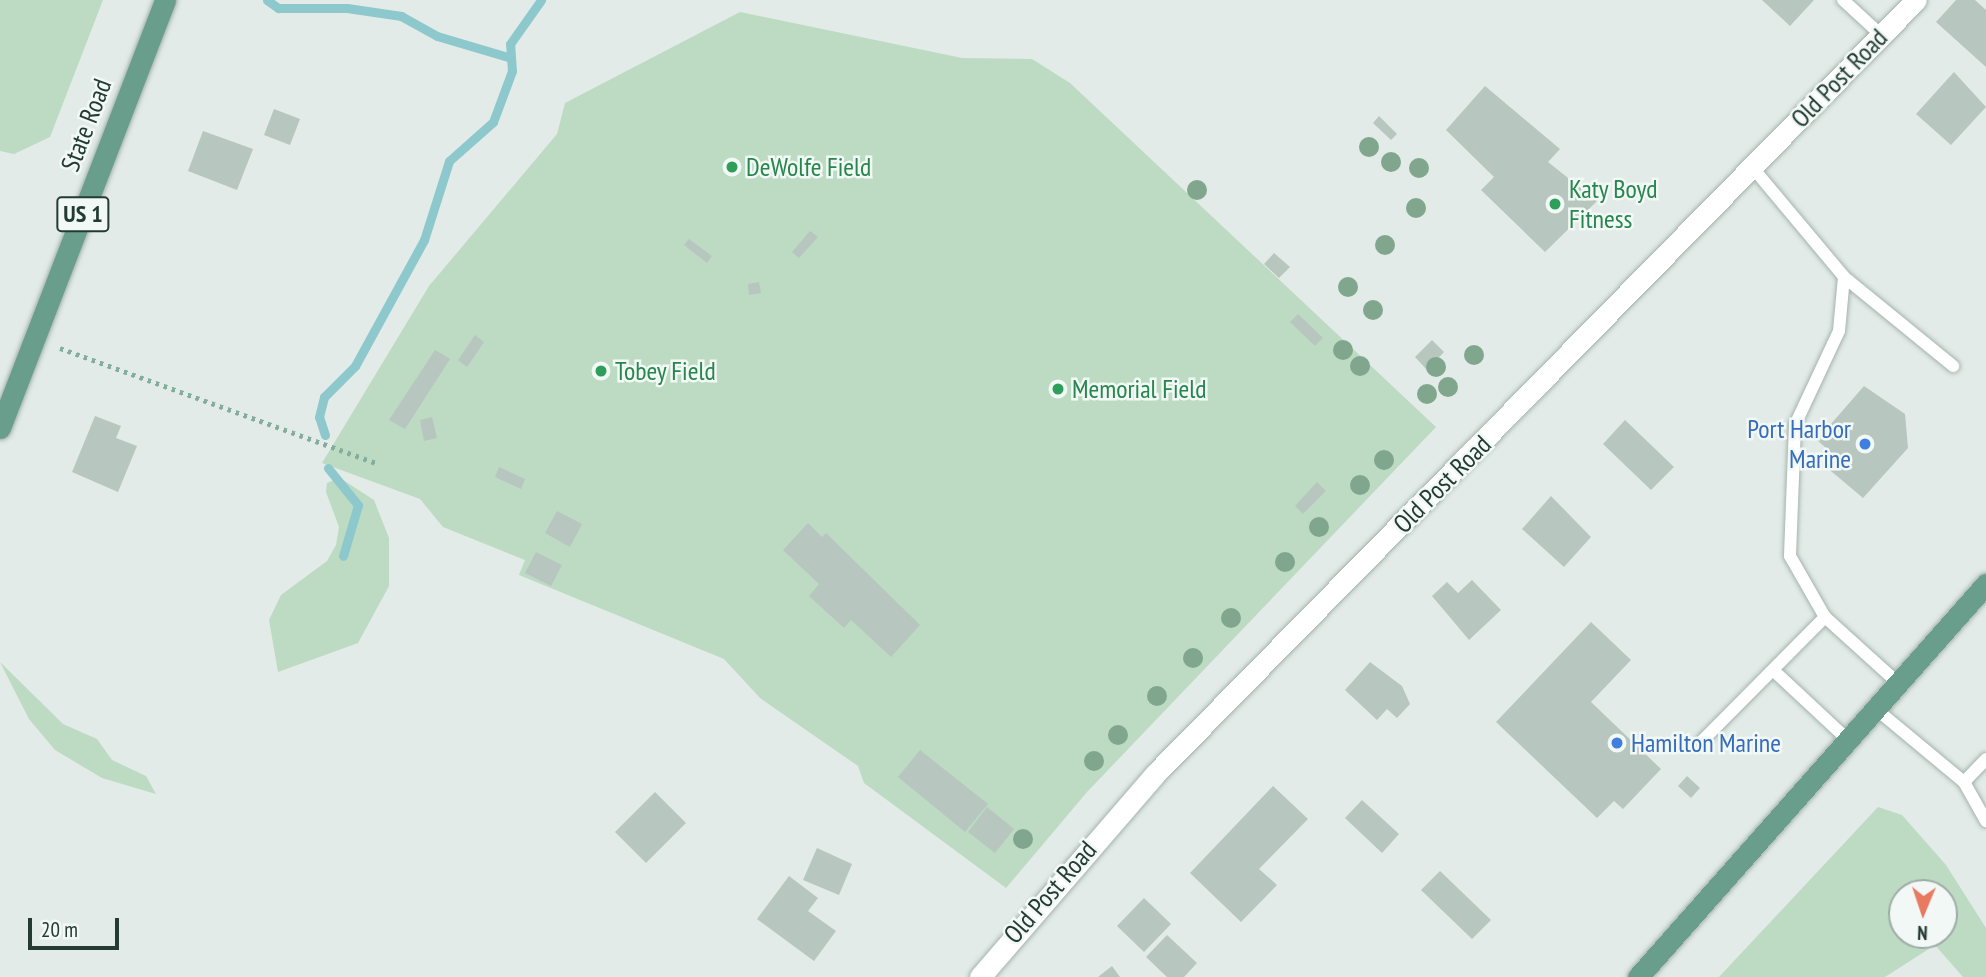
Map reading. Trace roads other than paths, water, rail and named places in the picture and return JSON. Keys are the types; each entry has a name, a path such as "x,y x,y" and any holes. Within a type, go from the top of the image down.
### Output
{"main road":[{"name":"State Road","path":"0,428 165,0"},
{"path":"1638,977 1986,584"}],"street":[{"name":"Old Post Road","path":"980,977 1155,774 1916,0"}],"lane":[{"path":"1843,0 1881,35"},
{"path":"1753,168 1844,277 1953,366"},
{"path":"1844,277 1839,331 1795,425 1787,521 1790,556 1825,617 1898,683"},
{"path":"1702,741 1825,617"},
{"path":"1773,670 1848,740"},
{"path":"1876,709 1964,782 1986,821"},
{"path":"1964,782 1986,759"}],"waterway":[{"path":"267,0 278,8 347,8 401,16 437,36 508,57"},
{"path":"325,435 319,417 324,397 355,366 424,240 449,161 493,122 512,71 510,44 541,0"},
{"path":"328,468 358,505 343,556"}],"place":[{"name":"DeWolfe Field","path":"732,167"},
{"name":"Katy Boyd Fitness","path":"1555,204"},
{"name":"Tobey Field","path":"601,371"},
{"name":"Memorial Field","path":"1058,389"},
{"name":"Port Harbor Marine","path":"1865,444"},
{"name":"Hamilton Marine","path":"1617,743"}]}
